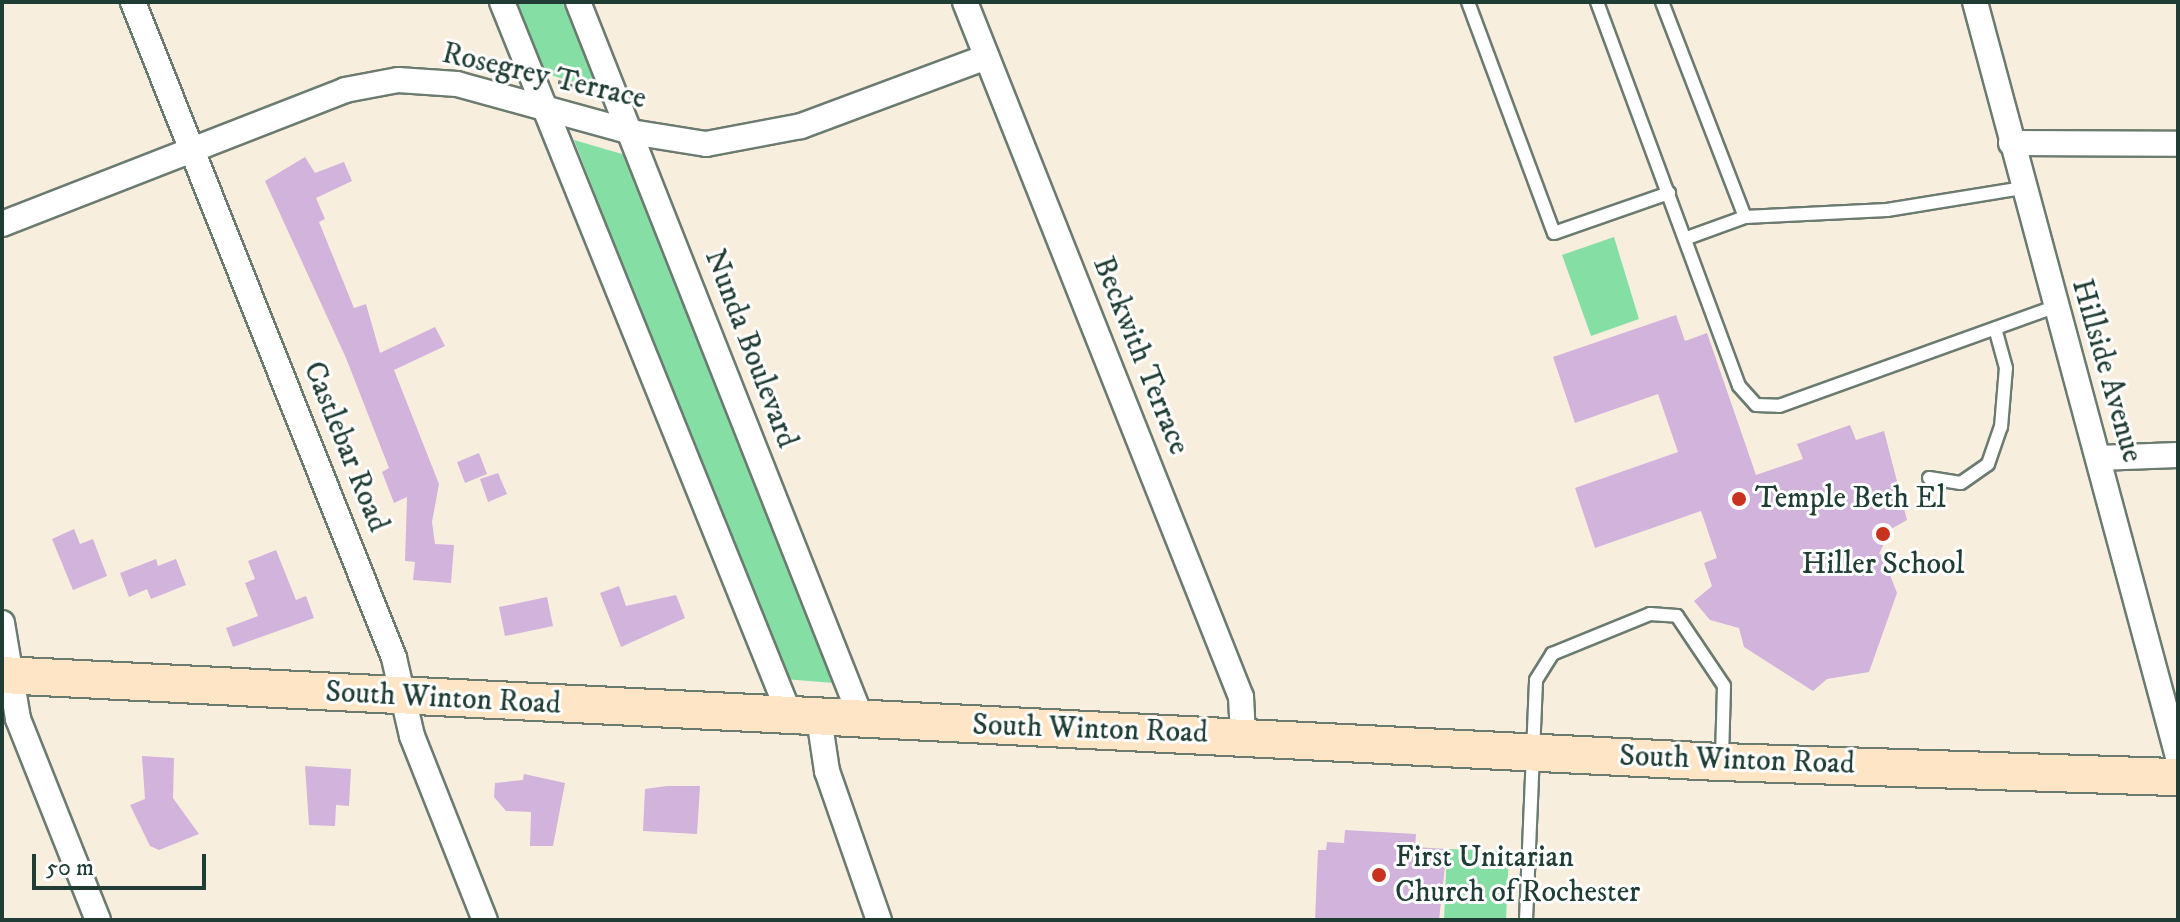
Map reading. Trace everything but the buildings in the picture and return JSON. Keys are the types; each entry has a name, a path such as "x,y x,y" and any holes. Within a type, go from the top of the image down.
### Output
{"main road":[{"name":"South Winton Road","path":"7,675 406,698 1243,736 1721,762 2178,777"}],"street":[{"name":"Castlebar Road","path":"133,2 406,698 412,736 485,920"},
{"path":"502,2 827,771 879,920"},
{"name":"Nunda Boulevard","path":"578,2 862,720"},
{"name":"Beckwith Terrace","path":"965,2 1241,697 1243,736"},
{"name":"Hillside Avenue","path":"1975,2 2054,307 2178,757"},
{"name":"Rosegrey Terrace","path":"2,224 345,90 398,80 457,84 631,132 706,144 766,136 987,57"},
{"path":"2011,143 2178,144"},
{"path":"2098,458 2178,455"},
{"path":"2,623 7,675 18,719 98,920"}],"lane":[{"path":"1468,2 1554,233 1669,193"},
{"path":"1597,2 1687,238 1739,386 1756,405 1779,406 2054,307"},
{"path":"1662,2 1745,217"},
{"path":"1687,238 1745,217 1887,210 2023,188"},
{"path":"1929,478 1961,483 1988,464 2001,427 2006,368 1995,328"},
{"path":"1526,920 1536,680 1552,654 1650,614 1677,616 1724,686 1721,762"}],"path":[{"path":"549,79 602,94"}],"green space":[{"path":"516,2 567,2 603,91 544,73"},
{"path":"574,140 629,156 834,683 784,679"},
{"path":"1614,237 1639,319 1591,336 1562,255"},
{"path":"1447,849 1509,851 1506,920 1444,920"}],"place":[{"name":"Temple Beth El","path":"1739,499"},
{"name":"Hiller School","path":"1883,534"},
{"name":"First Unitarian Church of Rochester","path":"1379,875"}]}
